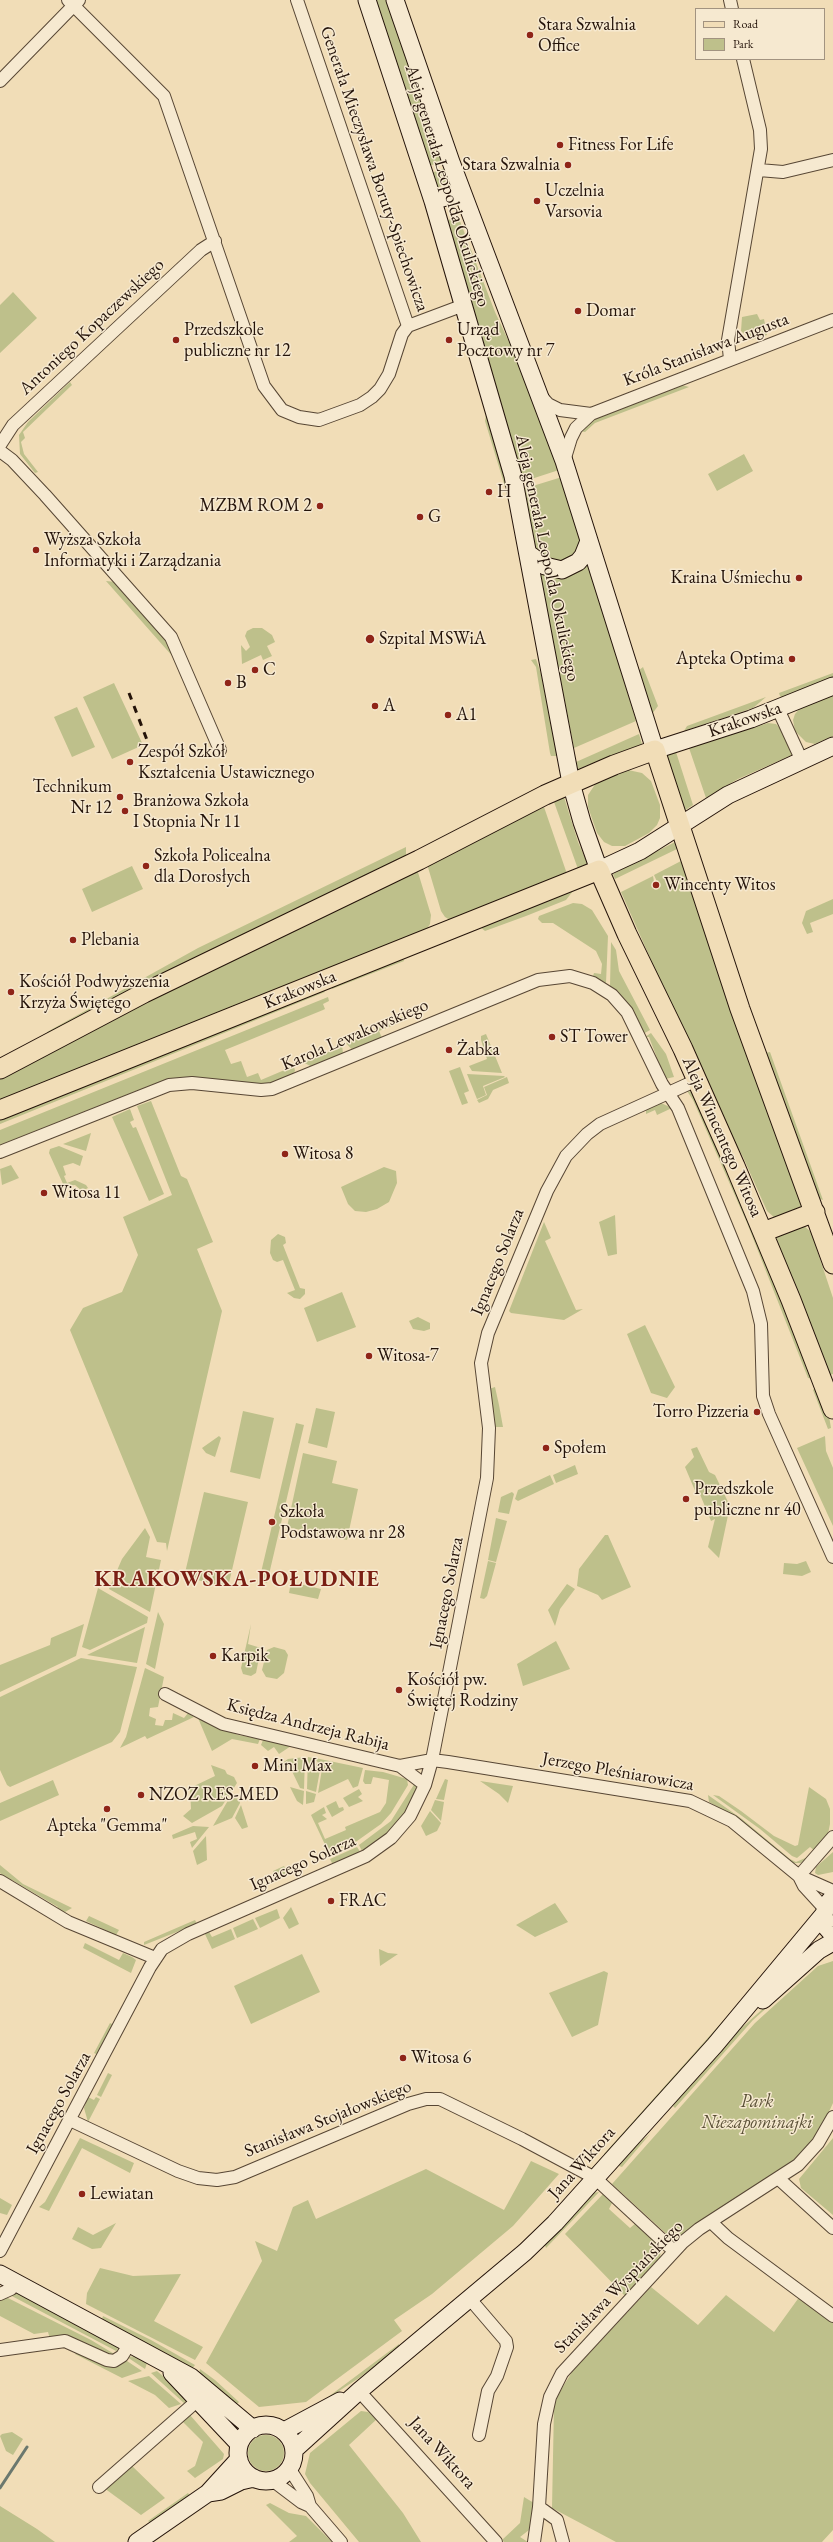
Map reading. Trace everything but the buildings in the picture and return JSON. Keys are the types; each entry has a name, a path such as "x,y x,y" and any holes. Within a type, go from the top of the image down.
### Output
{"main road":[{"name":"Aleja generała Leopolda Okulickiego","path":"367,0 433,201 513,476 529,554 571,783 582,822 599,870"},
{"name":"Aleja generała Leopolda Okulickiego","path":"395,0 462,192 564,461 655,750"},
{"path":"433,201 462,192"},
{"path":"529,554 546,566 568,569 583,556 589,541"},
{"name":"Krakowska","path":"655,750 778,709 833,686"},
{"path":"599,870 640,850 728,795 833,746"},
{"path":"0,1069 144,993 419,860 571,783 655,750 679,827 740,1009 816,1212 833,1264"},
{"name":"Krakowska","path":"0,1110 599,870"},
{"name":"Aleja Wincentego Witosa","path":"599,870 627,934 697,1080 763,1232 833,1409"},
{"path":"763,1232 816,1212"},
{"path":"827,1907 826,1927 833,1935"},
{"name":"Jana Wiktora","path":"294,2450 359,2391 530,2247 595,2178 715,2045 827,1907"},
{"name":"Jana Wiktora","path":"715,2045 786,1978 819,1950 833,1942"},
{"path":"0,2274 130,2343 162,2363 204,2386 252,2429"},
{"path":"162,2363 198,2400 239,2452 244,2470 254,2478"},
{"name":"Jana Wiktora","path":"284,2431 359,2391"},
{"path":"137,2542 208,2493 239,2452 252,2429 268,2425 284,2431 294,2450 289,2468 282,2476 272,2480 254,2478 241,2481 221,2491 208,2493"}],"street":[{"name":"Generała Mieczysława Boruty-Spiechowicza","path":"297,0 408,326"},
{"name":"Generała Mieczysława Boruty-Spiechowicza","path":"73,2 164,96 264,386 275,404 289,414 319,420 348,410 372,397 389,374 402,334 408,326 464,306"},
{"path":"0,80 73,2"},
{"path":"730,359 727,346 759,170 761,149 760,130 743,60"},
{"path":"759,170 783,172 833,160"},
{"name":"Antoniego Kopaczewskiego","path":"0,444 13,425 201,250 215,241"},
{"name":"Króla Stanisława Augusta","path":"564,461 571,438 576,428 591,414 833,320"},
{"name":"Króla Stanisława Augusta","path":"538,392 548,404 560,410 591,414"},
{"path":"0,451 33,483 171,637 220,750"},
{"path":"778,709 802,761"},
{"name":"Karola Lewakowskiego","path":"0,1152 169,1085 192,1083 261,1090 272,1089 487,999 538,980 555,976 585,980 612,995 631,1020 667,1094 678,1108 753,1291 760,1324 763,1396 769,1414 833,1557"},
{"name":"Ignacego Solarza","path":"0,2251 155,1958 176,1939 371,1853 403,1825 426,1785 432,1760 489,1465 489,1428 481,1363 488,1332 547,1191 566,1156 586,1134 600,1124 697,1080"},
{"name":"Księdza Andrzeja Rabija","path":"165,1694 223,1724 236,1728 400,1766 426,1785"},
{"name":"Księdza Andrzeja Rabija","path":"400,1766 432,1760"},
{"name":"Jerzego Pleśniarowicza","path":"432,1760 607,1786 690,1801 732,1821 799,1876 833,1891"},
{"path":"799,1876 833,1837"},
{"name":"Jerzego Pleśniarowicza","path":"799,1876 804,1886 827,1907"},
{"path":"0,1881 68,1922 155,1958"},
{"name":"Stanisława Stojałowskiego","path":"70,2120 178,2171 198,2178 217,2180 235,2177 408,2104 426,2099 440,2099 508,2132 595,2178 674,2251"},
{"name":"Stanisława Wyspiańskiego","path":"534,2542 539,2507 544,2424 555,2384 571,2361 674,2251 691,2235 779,2179 808,2156 833,2117"},
{"path":"779,2179 833,2228"},
{"path":"711,2222 728,2238 833,2316"},
{"path":"0,2294 11,2289 15,2283"},
{"path":"470,2299 506,2341 507,2347 497,2376 488,2390 479,2435"},
{"path":"0,2350 65,2341 107,2360 114,2361 122,2356 130,2343"},
{"name":"Jana Wiktora","path":"359,2391 496,2542"},
{"path":"98,2487 198,2400"},
{"path":"289,2468 307,2496 310,2506 341,2542"},
{"path":"272,2480 301,2502 310,2506"},
{"path":"539,2507 557,2520 562,2542"}],"green space":[{"path":"373,0 389,0 443,161 429,166"},
{"path":"445,168 450,183 436,188 431,173"},
{"path":"458,216 495,312 524,374 559,470 522,482 446,221"},
{"path":"13,292 37,318 0,353 0,305"},
{"path":"757,314 760,320 764,319 767,335 751,340 741,331 742,317"},
{"path":"70,382 72,385 23,432 25,438 21,442 24,454 38,472 35,473 20,454 19,435 28,422"},
{"path":"682,385 689,387 595,423 585,432 580,431 593,418"},
{"path":"487,408 508,486 505,487 485,421"},
{"path":"744,454 753,471 717,491 708,474"},
{"path":"562,477 582,545 570,562 553,563 535,549 523,489"},
{"path":"587,560 636,721 574,748 539,570"},
{"path":"106,581 116,582 167,638 174,658"},
{"path":"253,628 262,628 272,635 275,642 267,646 272,656 263,660 261,655 242,664 241,645 246,651 250,647 245,636 247,631"},
{"path":"536,659 541,674 557,756 551,756 550,753 536,667 531,660"},
{"path":"643,667 658,706 652,714 638,671"},
{"path":"833,673 833,678 782,698 780,696 779,693"},
{"path":"114,683 143,745 112,759 83,697"},
{"path":"833,693 833,736 815,744 806,742 795,731 793,720 795,714 801,707"},
{"path":"766,697 753,708 684,731 687,726"},
{"path":"77,707 95,747 72,757 54,717"},
{"path":"768,723 776,724 781,729 792,755 738,779 706,798 689,748"},
{"path":"639,734 642,744 578,769 576,762"},
{"path":"676,752 693,805 684,811 664,756"},
{"path":"628,770 642,773 651,781 660,805 660,818 657,825 649,833 625,846 612,846 604,842 597,833 588,807 588,795 596,783"},
{"path":"564,797 578,842 588,865 578,869 554,802"},
{"path":"544,807 567,874 450,920 445,917 441,911 427,864"},
{"path":"675,842 677,849 615,879 613,874"},
{"path":"406,847 406,857 50,1035 47,1032 198,948"},
{"path":"681,861 755,1078 775,1120 802,1207 776,1219 767,1211 743,1157 719,1114 621,892 653,876 655,887 659,886 654,875"},
{"path":"132,866 143,889 92,912 82,889"},
{"path":"417,869 431,915 430,924 425,932 0,1103 0,1076 83,1031"},
{"path":"573,891 566,900 526,916 485,931 480,927"},
{"path":"833,899 833,914 810,923 813,932 807,934 802,923 806,911"},
{"path":"573,903 582,904 592,910 608,936 606,983 593,976 594,973 601,974 602,964 596,951 553,923 542,923 538,919 539,916"},
{"path":"611,942 616,950 619,971 650,1030 643,1034 622,997 610,986"},
{"path":"403,958 404,961 332,989 331,984"},
{"path":"321,988 325,992 0,1124 0,1117"},
{"path":"328,997 329,1001 323,1004 325,1009 225,1050 231,1064 241,1061 247,1077 258,1073 261,1080 294,1066 295,1071 291,1076 270,1083 257,1084 183,1077 154,1084 0,1145 0,1130"},
{"path":"404,1016 406,1020 379,1031 382,1038 353,1051 346,1043"},
{"path":"651,1033 666,1054 674,1077 665,1079 649,1037 645,1037"},
{"path":"486,1034 502,1073 472,1071 469,1066 487,1059 481,1040 481,1036"},
{"path":"342,1044 343,1054 312,1067 303,1062 338,1048 337,1046"},
{"path":"770,1052 823,1200 818,1198 765,1053"},
{"path":"460,1067 469,1091 464,1093 468,1103 462,1105 449,1071"},
{"path":"467,1074 505,1077 483,1086 486,1095 477,1099"},
{"path":"507,1077 509,1083 493,1090 488,1099 479,1103 477,1100 487,1095 484,1087"},
{"path":"687,1091 695,1092 814,1379 808,1378 747,1223 693,1100"},
{"path":"151,1101 181,1176 187,1179 213,1242 197,1249 222,1311 167,1551 166,1543 157,1542 70,1330 83,1308 122,1292 138,1255 123,1217 172,1195 137,1106"},
{"path":"661,1103 672,1108 657,1115 655,1110 646,1114 646,1109"},
{"path":"130,1109 134,1120 130,1122 133,1128 136,1127 164,1194 149,1201 112,1117"},
{"path":"91,1133 86,1151 63,1144"},
{"path":"59,1146 83,1156 80,1166 73,1163 63,1166 66,1175 64,1176 67,1183 75,1180 86,1185 88,1188 82,1191 75,1185 64,1186 49,1153 50,1149"},
{"path":"11,1165 19,1178 2,1185 0,1169"},
{"path":"384,1167 396,1171 397,1183 389,1202 377,1209 366,1212 355,1211 348,1204 341,1187"},
{"path":"615,1215 617,1254 608,1256 599,1222"},
{"path":"544,1222 551,1238 545,1241 576,1310 583,1309 564,1320 511,1313 509,1311"},
{"path":"803,1225 811,1232 833,1298 833,1374 827,1376 776,1242 777,1235"},
{"path":"278,1234 285,1237 286,1243 283,1245 300,1288 305,1289 305,1294 300,1299 294,1298 287,1293 295,1290 283,1260 277,1262 273,1260 270,1253 271,1240"},
{"path":"342,1292 356,1327 317,1342 304,1308"},
{"path":"418,1317 430,1323 430,1329 424,1331 413,1329 409,1321"},
{"path":"645,1325 675,1387 667,1398 651,1393 627,1334"},
{"path":"817,1386 829,1416 831,1428 828,1429 813,1390"},
{"path":"495,1387 503,1427 494,1427 489,1389"},
{"path":"316,1408 335,1412 327,1448 308,1443"},
{"path":"243,1411 274,1418 260,1479 230,1472"},
{"path":"296,1423 304,1425 267,1583 259,1581"},
{"path":"219,1436 221,1438 215,1457 206,1453 202,1448"},
{"path":"825,1436 826,1451 833,1468 833,1526 797,1448"},
{"path":"697,1447 709,1472 715,1475 730,1506 719,1558 708,1547 715,1519 711,1521 699,1492 696,1493 685,1467 694,1457 691,1449"},
{"path":"303,1453 337,1461 332,1483 358,1489 347,1540 287,1527"},
{"path":"575,1465 578,1474 556,1483 553,1475"},
{"path":"550,1475 554,1484 518,1501 515,1499 518,1490"},
{"path":"204,1492 248,1502 228,1587 184,1577"},
{"path":"512,1492 514,1494 509,1514 498,1512 501,1497"},
{"path":"496,1518 507,1521 496,1562 488,1560"},
{"path":"145,1528 150,1537 146,1557 161,1560 150,1612 109,1589 122,1559"},
{"path":"605,1535 608,1535 631,1587 602,1600 598,1595 577,1586 579,1569"},
{"path":"488,1561 496,1563 487,1596 484,1599 480,1598"},
{"path":"806,1561 811,1572 802,1576 783,1574 784,1563 797,1564"},
{"path":"291,1582 321,1589 318,1599 289,1593"},
{"path":"567,1584 575,1589 560,1609 555,1626 548,1610"},
{"path":"98,1588 148,1617 147,1623 90,1650 82,1647"},
{"path":"158,1612 164,1624 155,1669 146,1664"},
{"path":"84,1624 76,1656 0,1692 0,1665 50,1645 51,1638"},
{"path":"251,1624 248,1644 261,1648 256,1673 251,1676 243,1674 241,1668"},
{"path":"145,1627 137,1663 87,1655"},
{"path":"556,1641 570,1669 523,1686 517,1664"},
{"path":"274,1647 285,1650 288,1655 284,1673 277,1679 266,1677 262,1670 267,1650"},
{"path":"81,1658 137,1667 120,1732 112,1742 10,1787 7,1785 0,1770 0,1697"},
{"path":"145,1668 164,1677 158,1707 150,1708 149,1716 156,1719 155,1725 163,1726 165,1720 172,1720 173,1713 184,1718 188,1713 194,1717 147,1739 145,1736 120,1748 126,1737"},
{"path":"199,1717 238,1735 260,1739 258,1744 232,1739 212,1751 198,1718"},
{"path":"263,1740 291,1746 279,1754 274,1747 268,1751 261,1745"},
{"path":"305,1757 304,1789 300,1788 289,1765 280,1769 278,1766 288,1759"},
{"path":"308,1757 313,1758 320,1770 316,1792 307,1789"},
{"path":"315,1758 363,1768 358,1786 353,1788 348,1779 318,1793 322,1769"},
{"path":"211,1765 225,1770 227,1774 234,1777 237,1783 222,1806 192,1823 183,1816 191,1809 190,1788 215,1776"},
{"path":"365,1770 383,1772 407,1779 408,1785 391,1813 381,1824 357,1841 329,1853 311,1815 324,1807 326,1813 322,1815 327,1819 318,1823 325,1839 346,1830 345,1827 380,1812 386,1803 389,1780 373,1777 371,1784 365,1784 363,1781"},
{"path":"445,1779 448,1780 444,1800 436,1799"},
{"path":"53,1780 59,1795 0,1821 0,1803"},
{"path":"480,1781 513,1786 508,1803 499,1794"},
{"path":"415,1783 417,1790 405,1813 390,1831 362,1851 359,1845 391,1821"},
{"path":"290,1787 304,1791 303,1805 297,1801"},
{"path":"809,1787 826,1799 830,1809 830,1824 827,1839 815,1851 810,1847 797,1858 792,1856 760,1829 713,1795 719,1796 774,1836 795,1846 798,1845"},
{"path":"359,1789 362,1794 358,1797 363,1801 349,1807 343,1798"},
{"path":"306,1791 316,1794 314,1802 306,1804"},
{"path":"708,1795 742,1819 790,1859 796,1862 810,1856 801,1863 792,1863 729,1814 709,1802"},
{"path":"230,1797 239,1799 240,1803 232,1818 213,1826"},
{"path":"435,1800 444,1802 441,1821 431,1810"},
{"path":"336,1801 339,1808 343,1807 344,1810 332,1817 326,1806"},
{"path":"241,1805 248,1827 242,1829 235,1818"},
{"path":"430,1811 441,1823 437,1831 426,1836 421,1826"},
{"path":"193,1826 209,1827 192,1848 190,1842 197,1839 195,1832 173,1839 172,1835"},
{"path":"206,1836 207,1860 197,1865 193,1851"},
{"path":"357,1847 361,1853 333,1865 330,1859"},
{"path":"833,1852 833,1872 818,1875 815,1873 816,1867"},
{"path":"0,1865 23,1884 72,1908 65,1912 56,1910 58,1907 12,1880 10,1883 0,1873"},
{"path":"284,1866 288,1873 278,1878 273,1871"},
{"path":"555,1903 568,1922 535,1937 516,1925"},
{"path":"291,1907 299,1924 289,1929 283,1918"},
{"path":"277,1909 280,1918 260,1928 255,1918"},
{"path":"89,1916 119,1930 116,1935 86,1921"},
{"path":"253,1919 258,1929 237,1938 233,1928"},
{"path":"195,1920 197,1924 144,1945 144,1942"},
{"path":"231,1929 235,1939 212,1949 204,1932 208,1930 212,1937"},
{"path":"798,1937 607,2157 604,2154"},
{"path":"85,1943 119,1960 123,1953 132,1957 136,1960 131,1973 83,1948"},
{"path":"379,1949 388,1953 398,1954 380,1966"},
{"path":"302,1954 320,1992 251,2024 234,1986"},
{"path":"818,1959 817,1963 753,2020 675,2108 673,2106 679,2095 716,2051"},
{"name":"Park Niezapominajki","path":"833,1961 833,2103 821,2129 795,2160 678,2239 673,2240 612,2184 755,2023 818,1966"},
{"path":"604,1971 608,1973 598,2025 572,2037 549,1993"},
{"path":"110,2023 114,2025 98,2055 94,2053"},
{"path":"108,2073 112,2075 101,2097 97,2095"},
{"path":"88,2097 94,2100 96,2097 100,2099 88,2122 84,2108"},
{"path":"650,2134 622,2167 616,2165 626,2154"},
{"path":"80,2138 134,2163 130,2173 82,2148 49,2211 39,2207 45,2202"},
{"path":"833,2138 833,2215 801,2188 799,2179"},
{"path":"531,2161 559,2174 513,2226 432,2294 394,2320 402,2331 306,2402 259,2407 206,2363 262,2261 255,2241 277,2251 293,2207 308,2200 316,2219 426,2169 504,2210"},
{"path":"599,2192 546,2248 544,2242 593,2193"},
{"path":"603,2194 613,2201 609,2209 630,2228 636,2223 661,2248 660,2259 625,2296 565,2234"},
{"path":"0,2198 12,2205 7,2215 0,2213"},
{"path":"116,2223 101,2248 92,2249 72,2239 78,2227 93,2235"},
{"path":"100,2268 133,2276 181,2274 154,2321 203,2347 195,2360 86,2304 87,2293"},
{"path":"651,2287 698,2325 726,2295 774,2332 800,2296 833,2320 833,2530 822,2542 616,2542 552,2508 554,2406 558,2395 572,2372"},
{"path":"16,2291 117,2343 118,2352 8,2294"},
{"path":"4,2296 91,2340 116,2355 114,2357 50,2339 48,2332 34,2334 0,2316 0,2297"},
{"path":"103,2316 151,2340 195,2365 192,2369 119,2330 102,2319"},
{"path":"399,2344 399,2348 359,2378 316,2406"},
{"path":"78,2350 124,2359 142,2371 122,2378 75,2354"},
{"path":"136,2356 147,2363 145,2369 127,2357"},
{"path":"200,2369 215,2380 239,2402 235,2406 199,2375"},
{"path":"157,2371 189,2399 185,2404 151,2373"},
{"path":"149,2376 181,2404 169,2408 155,2395 128,2381"},
{"path":"361,2411 368,2412 377,2419 349,2445 403,2513 421,2542 359,2542 310,2483 305,2474 310,2453"},
{"path":"190,2415 224,2454 223,2459 195,2478 187,2471 195,2466 203,2442 182,2421"},
{"path":"12,2432 23,2439 13,2455 6,2451 0,2436 2,2434"},
{"path":"270,2435 279,2440 283,2446 283,2460 279,2466 270,2471 262,2471 253,2466 249,2460 248,2449 253,2440 259,2436"},
{"path":"129,2463 165,2498 141,2515 104,2488"},
{"path":"188,2493 191,2497 152,2524 148,2521"},
{"path":"524,2497 534,2503 529,2530 520,2537 528,2542 504,2542 502,2540 520,2523"},
{"path":"270,2503 289,2513 306,2516 332,2542 289,2542 297,2536 266,2505"},
{"path":"0,2506 37,2529 55,2542 0,2542"}],"waterway":[{"path":"0,2488 27,2447"}],"railway":[{"path":"129,693 147,740"}],"place":[{"name":"Stara Szwalnia Office","path":"530,35"},
{"name":"Fitness For Life","path":"560,145"},
{"name":"Stara Szwalnia","path":"568,165"},
{"name":"Uczelnia Varsovia","path":"537,201"},
{"name":"Domar","path":"578,311"},
{"name":"Przedszkole publiczne nr 12","path":"176,340"},
{"name":"Urząd Pocztowy nr 7","path":"449,340"},
{"name":"H","path":"489,492"},
{"name":"MZBM ROM 2","path":"320,506"},
{"name":"G","path":"420,517"},
{"name":"Wyższa Szkoła Informatyki i Zarządzania","path":"36,550"},
{"name":"Kraina Uśmiechu","path":"799,578"},
{"name":"Szpital MSWiA","path":"370,639"},
{"name":"Apteka Optima","path":"792,659"},
{"name":"C","path":"255,670"},
{"name":"B","path":"228,683"},
{"name":"A","path":"375,706"},
{"name":"A1","path":"448,715"},
{"name":"Zespół Szkół Kształcenia Ustawicznego","path":"130,762"},
{"name":"Technikum Nr 12","path":"120,797"},
{"name":"Branżowa Szkoła I Stopnia Nr 11","path":"125,811"},
{"name":"Szkoła Policealna dla Dorosłych","path":"146,866"},
{"name":"Wincenty Witos","path":"656,885"},
{"name":"Plebania","path":"73,940"},
{"name":"Kościół Podwyższenia Krzyża Świętego","path":"11,992"},
{"name":"ST Tower","path":"552,1037"},
{"name":"Żabka","path":"449,1050"},
{"name":"Witosa 8","path":"285,1154"},
{"name":"Witosa 11","path":"44,1193"},
{"name":"Witosa-7","path":"369,1356"},
{"name":"Torro Pizzeria","path":"757,1412"},
{"name":"Społem","path":"546,1448"},
{"name":"Przedszkole publiczne nr 40","path":"686,1499"},
{"name":"Szkoła Podstawowa nr 28","path":"272,1522"},
{"name":"Karpik","path":"213,1656"},
{"name":"Kościół pw. Świętej Rodziny","path":"399,1690"},
{"name":"Mini Max","path":"255,1766"},
{"name":"NZOZ RES-MED","path":"141,1795"},
{"name":"Apteka \"Gemma\"","path":"107,1809"},
{"name":"FRAC","path":"331,1901"},
{"name":"Witosa 6","path":"403,2058"},
{"name":"Lewiatan","path":"82,2194"}],"district":[{"name":"KRAKOWSKA-POŁUDNIE","path":"237,1580"}]}
